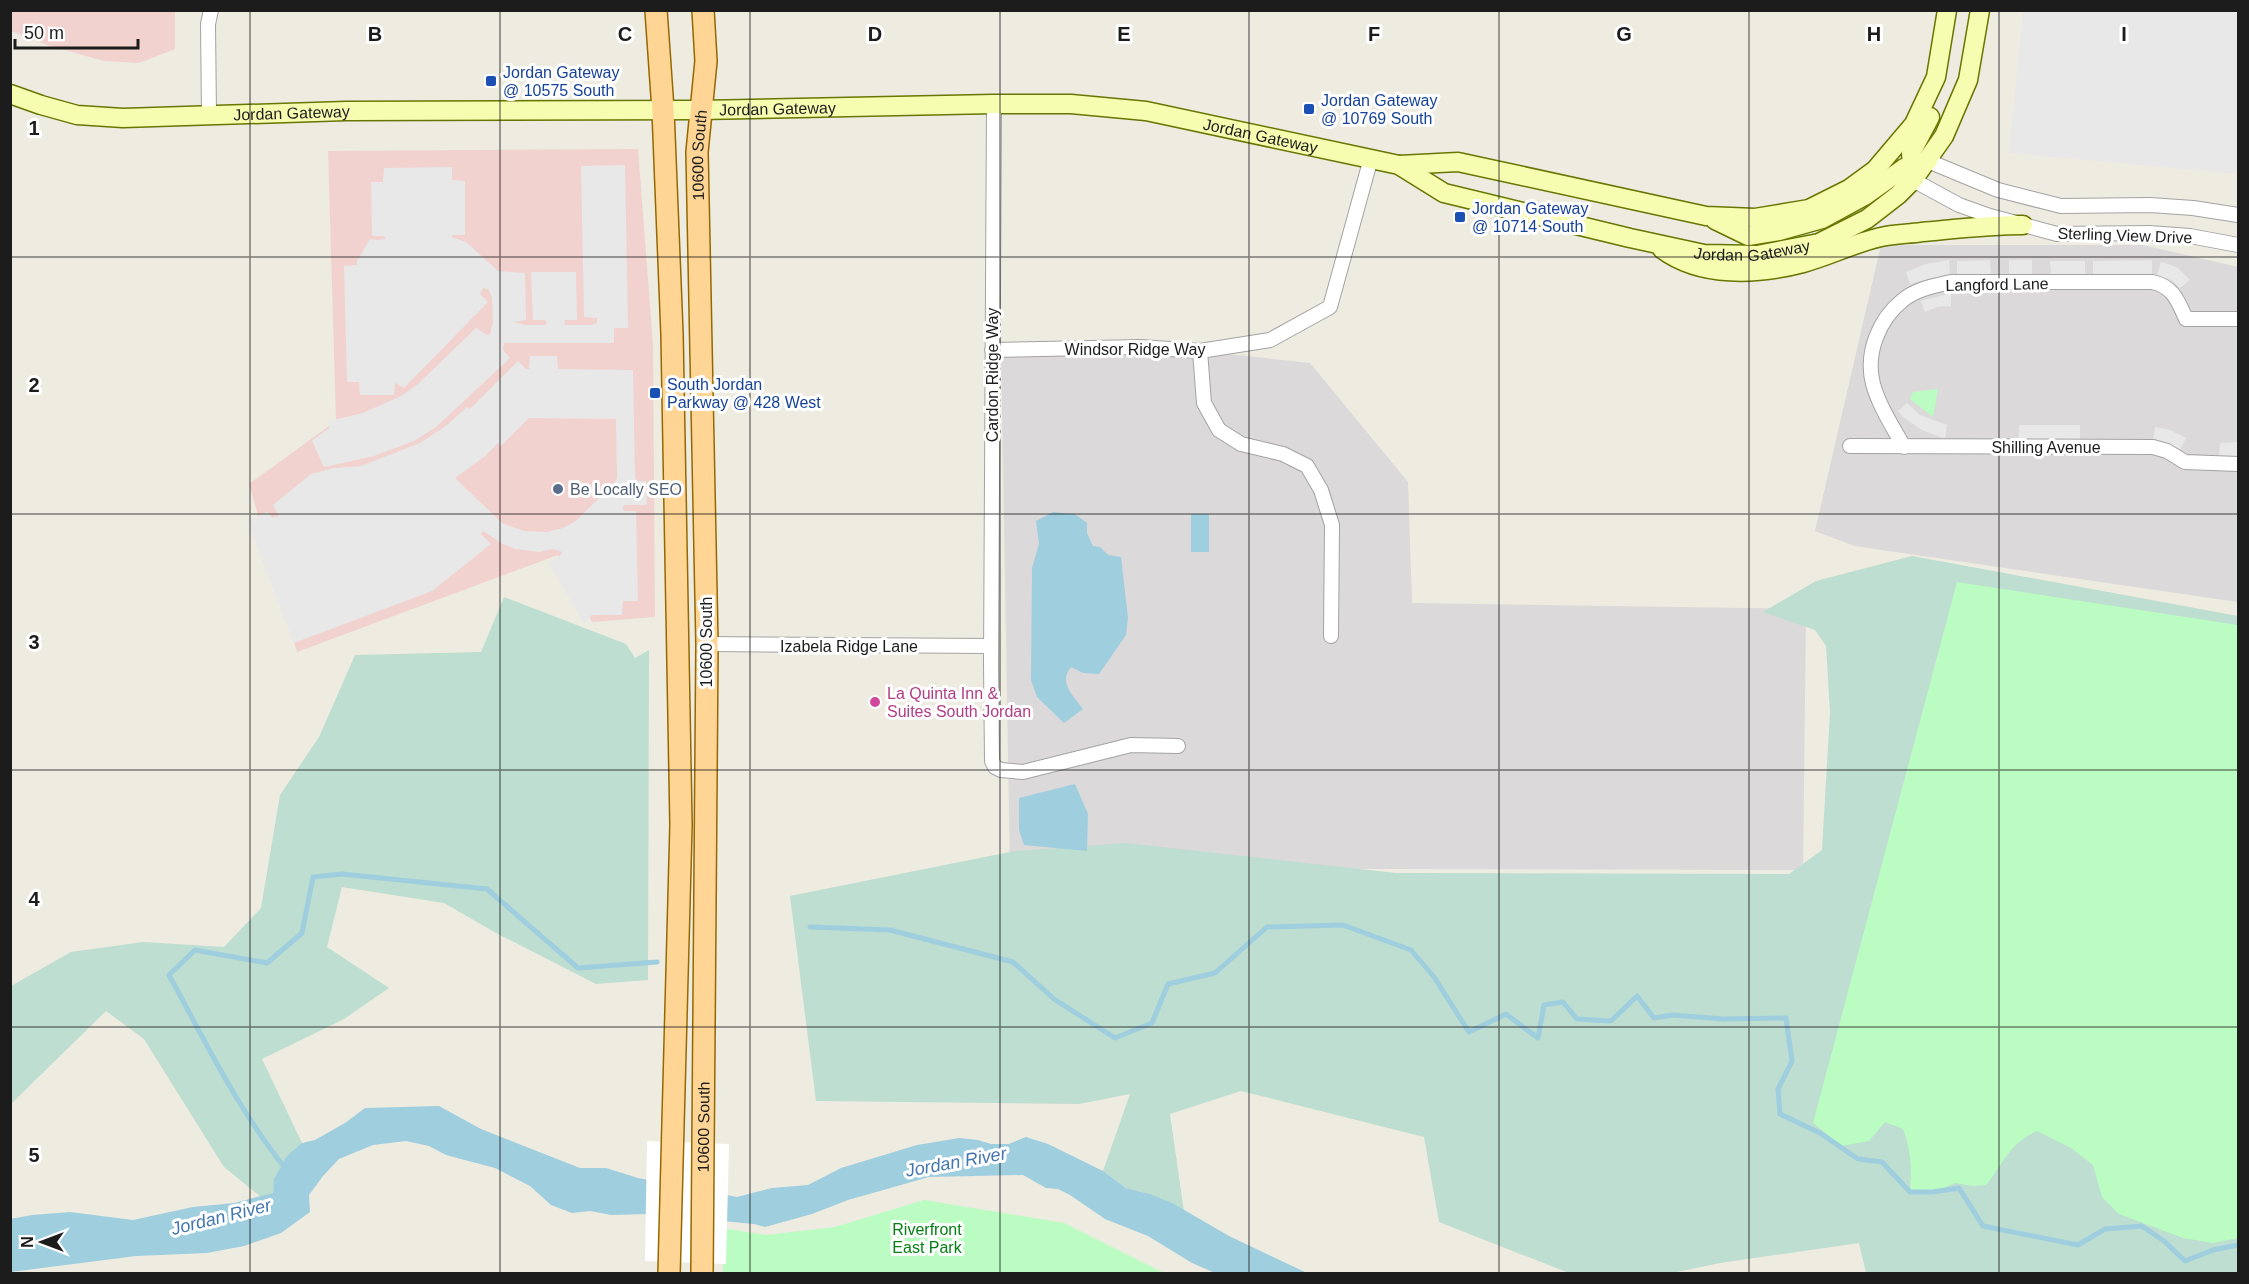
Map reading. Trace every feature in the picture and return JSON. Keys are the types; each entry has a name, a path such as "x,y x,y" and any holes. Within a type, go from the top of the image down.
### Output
{"main road":[{"name":"10600 South","path":"656,10 663,110 672,334 681,825 669,1270"},
{"name":"10600 South","path":"702,1270 707,644 697,160 706,61 703,10"},
{"name":"Jordan Gateway","path":"10,94 41,105 95,117 346,111 700,110 1071,104 1146,111 1399,165 1458,162 1706,216 1755,218 1809,209 1849,189 1875,170 1914,124 1936,77 1947,10"},
{"name":"Jordan Gateway","path":"1399,165 1444,193 1704,254 1757,255 1820,243 1867,219 1917,169 1944,136 1968,80 1980,10"},
{"path":"1706,216 1748,236 1779,231 1822,219 1866,195 1889,176 1917,169 1911,153 1934,109 1949,72 1943,38"},
{"path":"1653,243 1676,260 1697,268 1738,271 1771,270 1804,263 1853,244 1883,236 1983,225 2022,225"}],"street":[{"path":"209,116 208,24 212,10"},
{"name":"Cardon Ridge Way","path":"994,104 992,760 995,767 1001,770 1023,772 1131,745 1178,746"},
{"name":"Windsor Ridge Way","path":"992,350 1140,347 1200,351 1270,340 1330,307 1371,158"},
{"name":"Sterling View Drive","path":"1917,169 2061,206 2150,205 2193,208 2238,215"},
{"name":"Sterling View Drive","path":"1917,169 1959,205 2057,234 2149,233 2190,236 2238,245"},
{"name":"Langford Lane","path":"1904,447 1876,392 1871,360 1875,338 1887,317 1904,299 1926,287 1951,282 2152,282 2160,283 2173,292 2186,319 2238,319"},
{"path":"1200,351 1204,403 1220,430 1241,444 1283,454 1307,466 1321,490 1332,525 1331,636"},
{"name":"Shilling Avenue","path":"1850,446 2153,447 2167,451 2185,462 2238,464"},
{"name":"Izabela Ridge Lane","path":"707,644 991,646"}],"shaded area":[{"path":"10,11 175,11 175,49 139,63 104,61 47,45 11,31"},
{"path":"2023,11 2238,11 2238,174 2009,153"},
{"path":"638,149 653,345 655,617 592,622 558,555 297,652 249,484 336,421 328,151"},
{"path":"625,165 628,328 614,328 614,343 504,343 503,350 510,358 436,427 414,441 374,456 324,467 312,441 329,428 329,421 363,413 401,396 418,384 476,328 487,335 490,334 493,323 492,297 488,289 483,288 480,294 488,302 404,388 395,383 394,395 360,395 359,382 347,382 344,266 357,265 370,239 386,239 384,236 372,236 371,182 383,182 384,168 452,167 452,180 465,181 465,235 451,237 466,242 498,271 525,273 526,320 514,322 525,325 545,325 547,323 545,320 533,320 531,272 576,272 577,320 565,320 564,323 566,325 592,325 597,323 597,318 584,317 581,166"},
{"path":"1881,245 2143,245 2238,267 2238,602 1855,546 1815,531"},
{"path":"1949,260 1950,276 1910,284 1906,272 1926,264"},
{"path":"1990,260 1991,275 1957,276 1957,261"},
{"path":"2009,260 2032,260 2032,275 2009,276"},
{"path":"2152,260 2152,275 2093,277 2093,261"},
{"path":"2050,261 2085,261 2085,275 2051,275"},
{"path":"2161,262 2177,267 2190,280 2180,288 2171,280 2157,275"},
{"path":"1951,293 1951,306 1938,307 1925,312 1921,301"},
{"path":"1001,350 1200,351 1310,363 1408,482 1412,603 1806,609 1803,870 1010,868"},
{"path":"530,356 557,356 558,369 633,370 635,478 638,481 646,481 647,505 625,505 622,508 624,511 636,511 638,601 623,601 622,615 593,615 587,623 583,623 549,562 560,556 562,552 553,549 539,552 515,549 483,531 481,534 491,544 432,591 294,643 247,521 267,512 272,517 279,516 273,505 311,474 334,468 361,466 420,443 447,425 467,407 470,409 518,361 529,369","holes":["529,418 616,419 617,478 576,521 563,528 547,532 524,531 502,523 455,478 484,457 498,443 501,446"]},
{"path":"1907,403 1920,415 1947,425 1945,439 1922,430 1903,417 1898,411"},
{"path":"2019,425 2080,425 2080,441 2019,441"},
{"path":"2155,427 2170,430 2186,438 2179,451 2153,441"},
{"path":"2238,442 2238,457 2219,457 2220,443"}],"green space":[{"path":"1938,389 1933,417 1910,399 1913,392"},
{"path":"1912,556 2238,616 2238,1273 1866,1273 1859,1243 1720,1263 1672,1273 1569,1273 1439,1222 1424,1137 1241,1091 1170,1114 1184,1212 1150,1194 1126,1188 1103,1171 1130,1094 1079,1104 816,1101 790,896 1015,851 1126,843 1396,873 1789,874 1822,850 1830,712 1826,646 1815,630 1763,612 1816,581"},
{"path":"1957,582 2238,625 2238,1238 2213,1243 2183,1238 2119,1214 2102,1197 2093,1165 2071,1148 2037,1131 2013,1148 1986,1185 1973,1186 1955,1183 1931,1194 1910,1190 1910,1159 1903,1129 1885,1122 1869,1141 1842,1146 1813,1123"},
{"path":"504,597 626,644 635,658 649,650 648,980 596,984 496,933 444,903 342,887 327,947 389,988 344,1019 262,1059 302,1143 275,1179 273,1193 261,1197 224,1167 144,1039 106,1011 11,1104 11,986 71,952 143,942 224,947 261,908 280,795 319,737 355,655 481,652"},
{"name":"Riverfront East Park","path":"924,1200 1064,1223 1164,1273 723,1273 722,1228 766,1235 835,1227"}],"water":[{"path":"1053,512 1075,514 1087,523 1087,533 1093,546 1100,547 1108,555 1121,557 1128,618 1126,635 1099,674 1083,673 1071,667 1067,673 1068,689 1083,709 1064,723 1037,697 1031,680 1032,568 1039,544 1036,521"},
{"path":"1191,514 1209,514 1209,552 1191,552"},
{"path":"1075,784 1088,814 1087,851 1024,845 1019,830 1019,798"},
{"name":"Jordan River","path":"439,1106 481,1129 580,1168 606,1168 638,1178 737,1197 772,1188 808,1185 841,1168 917,1145 959,1138 991,1144 1009,1144 1026,1137 1048,1144 1103,1171 1126,1188 1150,1194 1174,1204 1229,1236 1307,1273 1215,1273 1192,1263 1148,1236 1105,1219 1070,1195 1058,1189 1046,1188 1023,1175 929,1177 765,1227 648,1214 611,1215 590,1211 572,1213 551,1205 530,1186 495,1168 446,1155 429,1146 406,1141 373,1145 339,1159 309,1195 310,1212 281,1233 244,1246 207,1253 136,1256 11,1272 10,1219 70,1212 133,1220 193,1207 234,1203 273,1193 274,1179 287,1156 302,1143 315,1140 345,1123 365,1108"}],"pier":[{"path":"647,1141 729,1144 726,1264 645,1261"}],"waterway":[{"path":"286,1169 237,1099 169,975 195,950 267,963 302,933 313,877 342,874 487,889 578,968 657,962"},
{"path":"810,927 890,930 1013,962 1054,999 1115,1038 1152,1023 1168,984 1215,973 1267,927 1343,925 1411,950 1434,977 1469,1032 1506,1014 1538,1038 1544,1005 1563,1002 1577,1019 1611,1021 1637,996 1654,1018 1673,1015 1723,1019 1786,1018 1792,1061 1778,1089 1780,1114 1820,1133 1858,1159 1882,1162 1910,1192 1959,1188 1983,1226 2078,1245 2105,1229 2142,1226 2164,1241 2185,1261 2213,1250 2238,1245"}],"place":[{"name":"Jordan Gateway @ 10575 South","path":"491,81"},
{"name":"Jordan Gateway @ 10769 South","path":"1309,109"},
{"name":"Jordan Gateway @ 10714 South","path":"1460,217"},
{"name":"South Jordan Parkway @ 428 West","path":"655,393"},
{"name":"Be Locally SEO","path":"558,489"},
{"name":"La Quinta Inn & Suites South Jordan","path":"875,702"}]}
